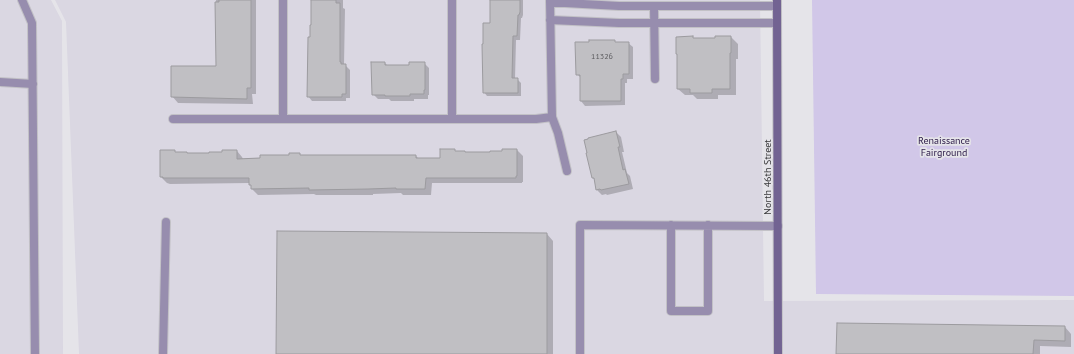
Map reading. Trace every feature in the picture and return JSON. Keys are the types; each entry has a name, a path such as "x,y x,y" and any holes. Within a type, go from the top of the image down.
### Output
{"street":[{"path":"22,0 32,23 35,354"},
{"path":"283,0 283,119"},
{"path":"452,0 452,120"},
{"path":"567,171 558,133 552,117 550,2 619,6 777,3"},
{"name":"North 46th Street","path":"777,3 778,354"},
{"path":"654,6 655,79"},
{"path":"550,20 654,24 777,23"},
{"path":"0,82 33,84"},
{"path":"173,119 536,120 552,117"},
{"path":"163,354 166,222"},
{"path":"580,354 580,225 778,226"},
{"path":"671,225 670,311 708,311 708,225"}],"shaded area":[{"path":"0,0 51,0 62,21 63,354 0,354"},
{"path":"55,0 760,0 764,301 1074,300 1074,354 79,354 66,22"}],"green space":[{"name":"Renaissance Fairground","path":"812,0 1074,0 1074,296 816,294"}],"building":[{"path":"219,0 251,0 251,88 247,88 247,99 171,97 171,66 216,66 215,2 219,2"},
{"path":"311,0 336,0 336,3 340,3 340,62 341,64 346,64 346,94 342,94 342,97 307,97 308,37 310,37 311,25"},
{"path":"490,0 520,0 517,36 513,36 512,78 518,78 518,93 483,93 483,23 490,23"},
{"path":"693,36 693,38 715,38 715,36 731,36 730,89 712,89 712,93 690,93 690,89 677,89 676,37"},
{"path":"589,40 615,40 615,42 629,42 629,74 623,74 623,79 621,79 621,101 580,101 580,75 576,75 575,42 589,42"},
{"path":"371,62 385,62 385,65 409,65 409,62 425,62 424,94 410,94 410,96 372,95"},
{"path":"616,131 623,170 625,169 629,184 596,190 584,140"},
{"path":"440,149 455,149 455,151 465,152 490,152 502,151 502,149 517,149 517,176 516,178 426,178 425,189 396,188 309,190 309,188 251,189 251,185 249,185 249,178 160,177 160,150 175,150 175,152 187,153 209,153 222,152 222,150 237,150 237,159 260,158 260,155 289,155 289,153 300,153 300,155 416,155 416,158 440,158"},
{"path":"277,231 547,233 547,354 276,354"},
{"path":"837,323 1065,326 1065,341 1034,340 1033,354 836,354"}]}
